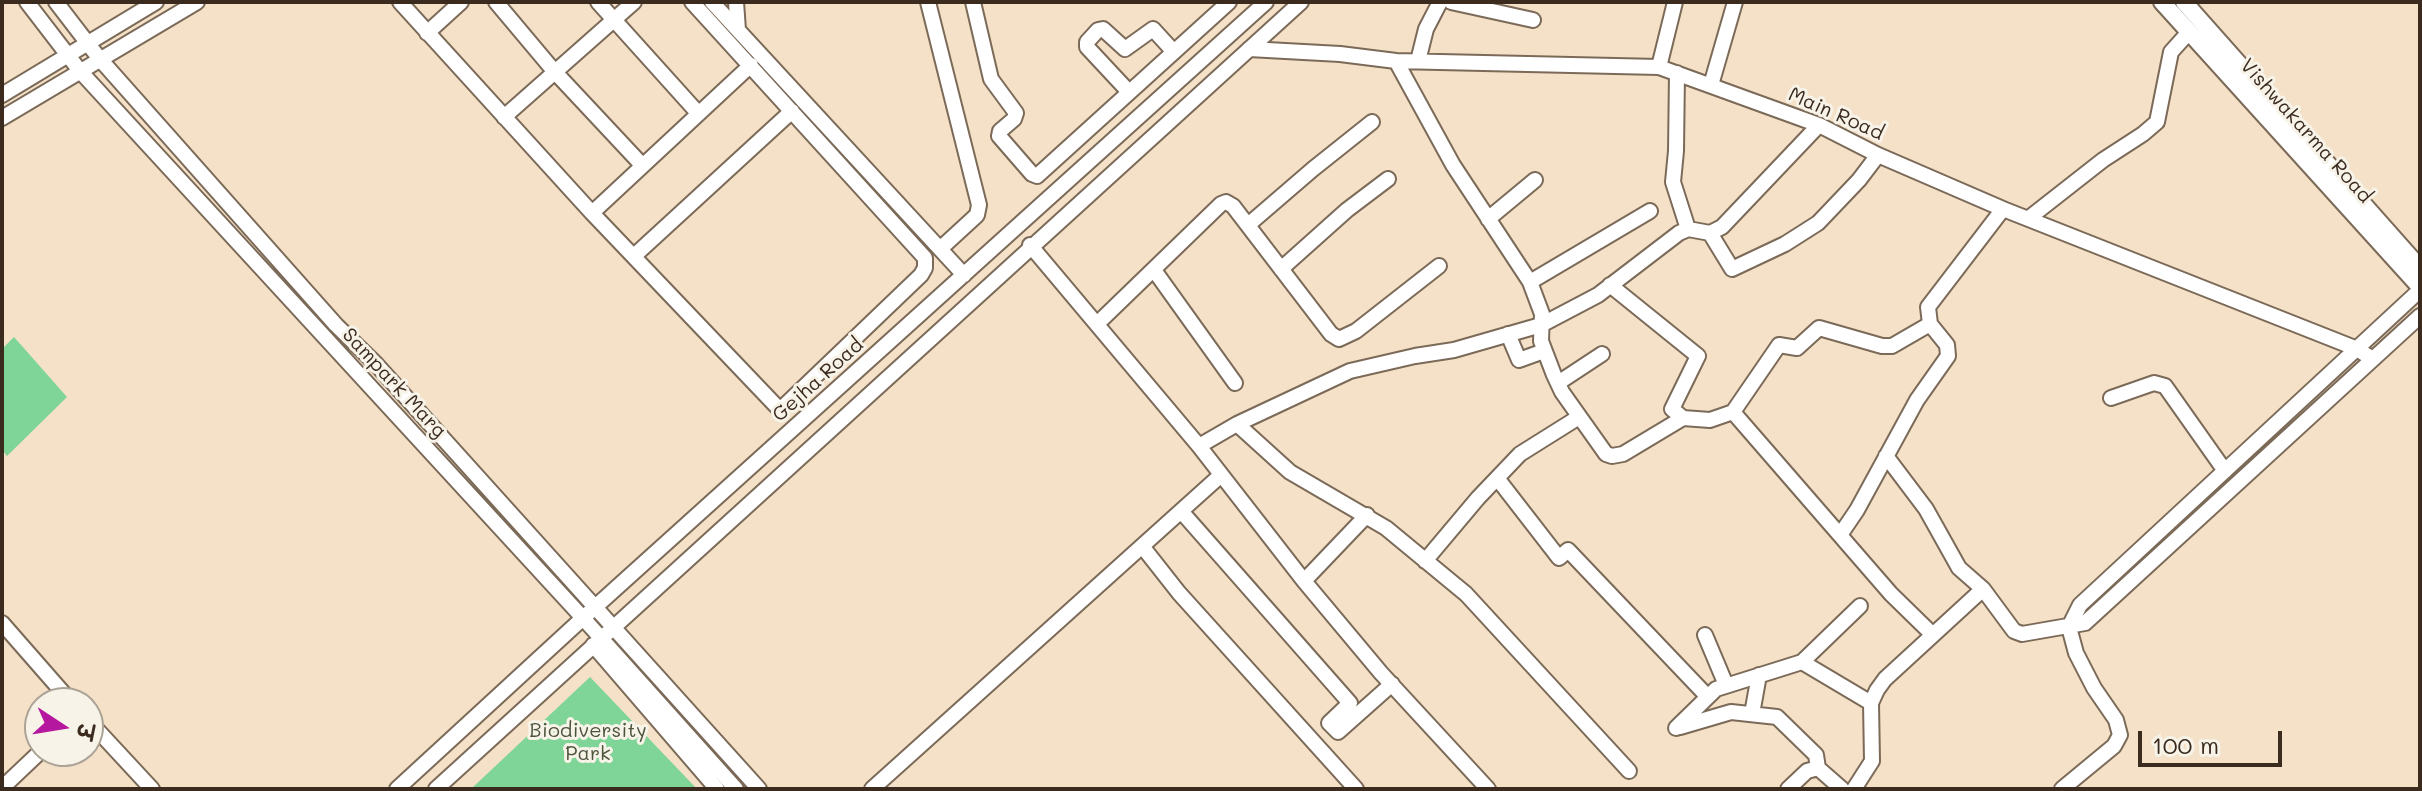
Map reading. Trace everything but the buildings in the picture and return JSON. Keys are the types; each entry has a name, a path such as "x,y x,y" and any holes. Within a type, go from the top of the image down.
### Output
{"main road":[{"name":"Vishwakarma Road","path":"2162,2 2420,289"},
{"name":"Vishwakarma Road","path":"2185,2 2420,268"}],"street":[{"name":"Sampark Marg","path":"27,2 80,71 589,612"},
{"name":"Sampark Marg","path":"56,2 99,58 336,325 376,364 589,612 602,637 736,789"},
{"path":"2,95 156,2"},
{"path":"2,118 197,2"},
{"path":"400,2 592,213 779,409 921,275 925,258 692,2"},
{"path":"427,33 461,2"},
{"path":"496,2 554,71 642,165"},
{"path":"598,2 698,113"},
{"path":"504,117 634,2"},
{"path":"712,2 964,275"},
{"path":"736,2 738,30"},
{"path":"928,2 979,205 977,215 940,249"},
{"path":"973,2 991,79 1016,113 999,136 1032,174 1041,175 1229,2"},
{"name":"Gejha Road","path":"397,789 1266,2"},
{"path":"436,789 1030,245 1301,2"},
{"path":"1659,67 1675,2"},
{"path":"1711,85 1735,2"},
{"path":"1418,61 1426,29 1439,3 1533,20"},
{"path":"1211,18 1230,35"},
{"path":"1129,92 1087,47 1087,42 1098,30 1103,29 1125,49 1153,29 1174,52"},
{"path":"2029,218 2157,122 2171,52 2189,32"},
{"name":"Main Road","path":"1249,49 1328,53 1396,61 1659,67 1819,125 1878,155 2003,209 2355,348 2373,359"},
{"path":"1396,61 1439,142 1538,297 1544,351 1558,383 1600,447 1612,456 1623,454 1683,418"},
{"path":"592,213 751,65"},
{"path":"1677,73 1673,182 1688,229"},
{"path":"634,256 792,111"},
{"path":"1248,225 1372,122"},
{"path":"1199,446 1237,424 1350,371 1454,350 1541,325 1598,295 1679,233 1688,229 1710,233 1722,227 1819,125"},
{"path":"1710,233 1732,269 1785,244 1818,223 1878,155"},
{"path":"1281,269 1347,210 1388,179"},
{"path":"1488,219 1535,180"},
{"path":"1098,323 1221,204 1230,203 1331,334 1339,339 1356,331 1439,266"},
{"path":"1840,535 1917,400 1948,356 1947,345 1930,324 1927,314 1931,301 2003,209"},
{"path":"1530,282 1650,211"},
{"path":"1030,245 1199,446 1304,581 1488,789"},
{"path":"1154,270 1235,383"},
{"path":"1610,285 1698,356 1672,409 1683,418 1710,420 1733,412 1779,345 1797,348 1815,330 1823,328 1857,340 1892,346 1930,324"},
{"path":"2062,789 2114,746 2120,735 2116,720 2079,663 2069,627 2080,605 2420,289"},
{"path":"1886,456 1926,509 1959,568 1983,589 2018,633 2069,627 2091,619 2420,316"},
{"path":"860,334 878,352"},
{"path":"1508,334 1519,360 1544,351"},
{"path":"844,349 863,366"},
{"path":"1558,383 1602,354"},
{"path":"2111,398 2144,385 2160,383 2173,395 2225,471"},
{"path":"1733,412 1891,594 1933,635"},
{"path":"1425,561 1520,454 1579,417"},
{"path":"1237,424 1290,472 1367,515 1466,594 1629,771"},
{"path":"872,789 1221,475"},
{"path":"1497,478 1559,558 1568,550 1707,696"},
{"path":"1181,511 1350,703 1329,723 1338,732 1392,684"},
{"path":"1304,581 1367,515"},
{"path":"1142,546 1190,605 1356,789"},
{"path":"1854,789 1872,761 1871,703 1885,679 1983,589"},
{"path":"1842,789 1818,768 1816,755 1777,717 1731,712 1676,728 1707,696 1726,685 1802,662 1860,606"},
{"path":"2,623 58,687"},
{"path":"1705,635 1726,685"},
{"name":"Sampark Marg","path":"602,637 759,789"},
{"path":"602,637 717,789"},
{"path":"1802,662 1871,703"},
{"path":"1752,714 1759,675"},
{"path":"104,737 152,789"},
{"path":"2,788 24,767"},
{"path":"1788,789 1807,771 1818,768"}],"green space":[{"path":"14,337 67,397 7,456 2,450 2,349"},
{"name":"Biodiversity Park","path":"590,677 697,789 471,789"}]}
